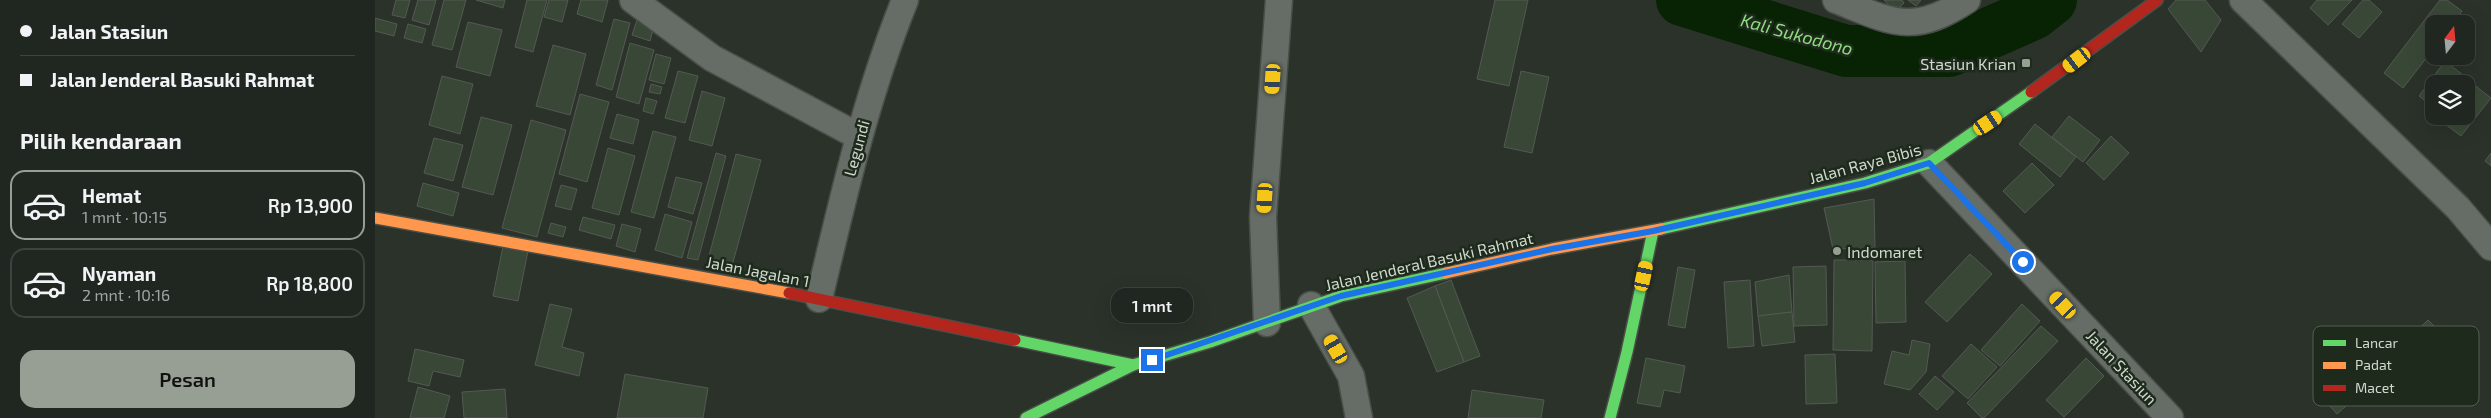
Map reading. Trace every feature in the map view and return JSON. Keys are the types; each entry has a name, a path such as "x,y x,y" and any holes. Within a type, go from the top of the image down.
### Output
{"main road":[{"name":"Jalan Raya Bibis","path":"1591,242 1653,231 1865,183 1929,163 2061,72 2157,0"},
{"name":"Jalan Jagalan 1","path":"375,218 819,299 1133,365"},
{"path":"1610,418 1627,352 1653,231"},
{"name":"Jalan Jenderal Basuki Rahmat","path":"1026,418 1133,365 1267,323 1311,305 1341,296 1591,242"}],"street":[{"path":"633,0 712,58 858,136"},
{"name":"Legundi","path":"819,299 858,136 887,43 905,0"},
{"path":"1267,323 1263,217 1279,0"},
{"path":"1836,0 1888,21 1921,22 1950,11 1967,0"},
{"path":"2243,0 2458,208 2491,247"},
{"name":"Jalan Stasiun","path":"1929,163 2170,418"},
{"path":"1311,305 1351,376 1359,418"}],"building":[{"path":"396,0 410,0 405,18 392,15"},
{"path":"418,0 436,0 429,25 412,20"},
{"path":"444,0 466,0 452,50 432,45"},
{"path":"476,0 505,0 503,8"},
{"path":"527,0 547,0 533,52 515,47"},
{"path":"549,0 568,0 562,22 544,17"},
{"path":"581,0 608,0 602,22 577,14"},
{"path":"1495,0 1528,0 1509,86 1477,79"},
{"path":"1884,0 1902,0 1904,3 1895,12"},
{"path":"1908,0 1921,0 1916,6"},
{"path":"2176,0 2205,0 2221,20 2201,52 2168,9"},
{"path":"2317,0 2352,0 2328,25 2310,8"},
{"path":"2363,0 2369,0 2382,12 2359,38 2342,24"},
{"path":"2440,0 2447,0 2462,11 2459,15 2428,15"},
{"path":"638,17 655,22 650,41 632,35"},
{"path":"375,18 397,24 394,36 375,31"},
{"path":"614,19 630,23 612,90 596,85"},
{"path":"2425,20 2425,60 2403,88 2384,73"},
{"path":"468,22 502,30 490,76 456,67"},
{"path":"408,24 426,29 422,43 404,38"},
{"path":"630,43 654,50 639,104 616,97"},
{"path":"553,45 586,54 570,115 536,106"},
{"path":"656,54 671,58 664,84 649,80"},
{"path":"2442,65 2450,65 2463,75 2435,75"},
{"path":"678,71 698,76 685,123 665,118"},
{"path":"1521,71 1549,77 1532,153 1504,147"},
{"path":"442,76 473,84 460,134 429,125"},
{"path":"651,84 662,87 660,94 649,92"},
{"path":"2475,85 2491,98 2475,118"},
{"path":"2425,88 2425,101 2419,96"},
{"path":"702,91 725,98 712,146 689,140"},
{"path":"580,94 609,102 587,182 559,174"},
{"path":"646,98 657,101 653,114 643,111"},
{"path":"617,114 639,120 633,144 610,138"},
{"path":"2069,116 2100,140 2083,162 2052,137"},
{"path":"481,117 512,125 493,195 462,187"},
{"path":"531,120 566,130 537,237 502,228"},
{"path":"2035,124 2076,157 2060,177 2019,144"},
{"path":"2446,125 2470,125 2461,136"},
{"path":"653,131 676,137 654,218 631,212"},
{"path":"2111,136 2129,153 2104,180 2086,163"},
{"path":"434,138 463,145 453,181 424,173"},
{"path":"608,148 635,156 619,215 592,208"},
{"path":"716,153 726,156 698,260 687,258"},
{"path":"2491,153 2491,166 2485,161"},
{"path":"736,154 761,160 732,266 708,260"},
{"path":"2032,163 2054,185 2025,213 2003,191"},
{"path":"676,177 702,183 693,214 668,207"},
{"path":"423,183 459,193 453,216 417,206"},
{"path":"561,185 577,189 571,210 555,206"},
{"path":"1874,199 1875,248 1833,249 1824,208"},
{"path":"665,214 692,222 682,258 655,250"},
{"path":"583,217 615,225 611,239 579,230"},
{"path":"551,223 566,227 563,237 548,233"},
{"path":"622,224 641,229 635,252 616,246"},
{"path":"503,246 528,251 518,301 493,296"},
{"path":"1970,254 1992,274 1947,322 1925,302"},
{"path":"1834,260 1873,260 1872,351 1833,350"},
{"path":"1905,261 1906,322 1876,323 1875,262"},
{"path":"1826,266 1827,325 1794,326 1793,267"},
{"path":"1678,267 1695,270 1685,328 1668,325"},
{"path":"1789,275 1792,312 1758,316 1755,282"},
{"path":"1451,280 1480,356 1464,362 1435,286"},
{"path":"1750,280 1754,346 1728,348 1724,282"},
{"path":"1435,286 1464,362 1437,372 1407,298"},
{"path":"550,304 572,309 562,347 584,353 579,376 535,365"},
{"path":"2022,304 2040,321 2000,366 1981,350"},
{"path":"1792,312 1795,342 1762,346 1758,316"},
{"path":"2428,320 2434,326 2422,326"},
{"path":"2041,326 2058,341 1982,418 1967,403"},
{"path":"1912,340 1930,344 1926,372 1910,390 1884,384 1892,351 1909,355"},
{"path":"1971,344 1997,367 1968,399 1942,376"},
{"path":"415,349 464,360 460,377 433,371 429,386 408,381"},
{"path":"1835,354 1837,403 1806,404 1805,355"},
{"path":"1646,358 1685,366 1680,393 1664,390 1660,407 1637,403"},
{"path":"2086,358 2104,376 2064,417 2046,400"},
{"path":"625,374 708,388 703,418 617,418"},
{"path":"1935,376 1954,392 1937,410 1919,394"},
{"path":"418,387 450,396 444,418 410,418"},
{"path":"505,389 507,418 464,418 462,392"},
{"path":"1472,390 1544,400 1541,418 1468,418"},
{"path":"2330,406 2346,406 2337,414"}],"waterway":[{"name":"Kali Sukodono","path":"1682,0 1846,51 1949,51 2033,14 2051,0"}],"traffic: fast":[{"path":"1661,229 1865,183 1929,163 2031,92"},
{"path":"1610,418 1627,352 1653,231"},
{"path":"1026,418 1133,365 1210,342 1341,296 1446,273"},
{"path":"1015,340 1133,365"}],"traffic: slow":[{"path":"375,218 789,293"},
{"path":"1446,273 1552,249 1661,229"}],"traffic: jam":[{"path":"2031,92 2157,0"},
{"path":"789,293 1015,340"}],"place":[{"name":"Stasiun Krian","path":"2026,63"},
{"name":"Indomaret","path":"1837,251"}],"route":[{"path":"1152,360 1267,323 1311,305 1341,296 1552,249 1653,231 1865,183 1929,163 2023,262"}]}
